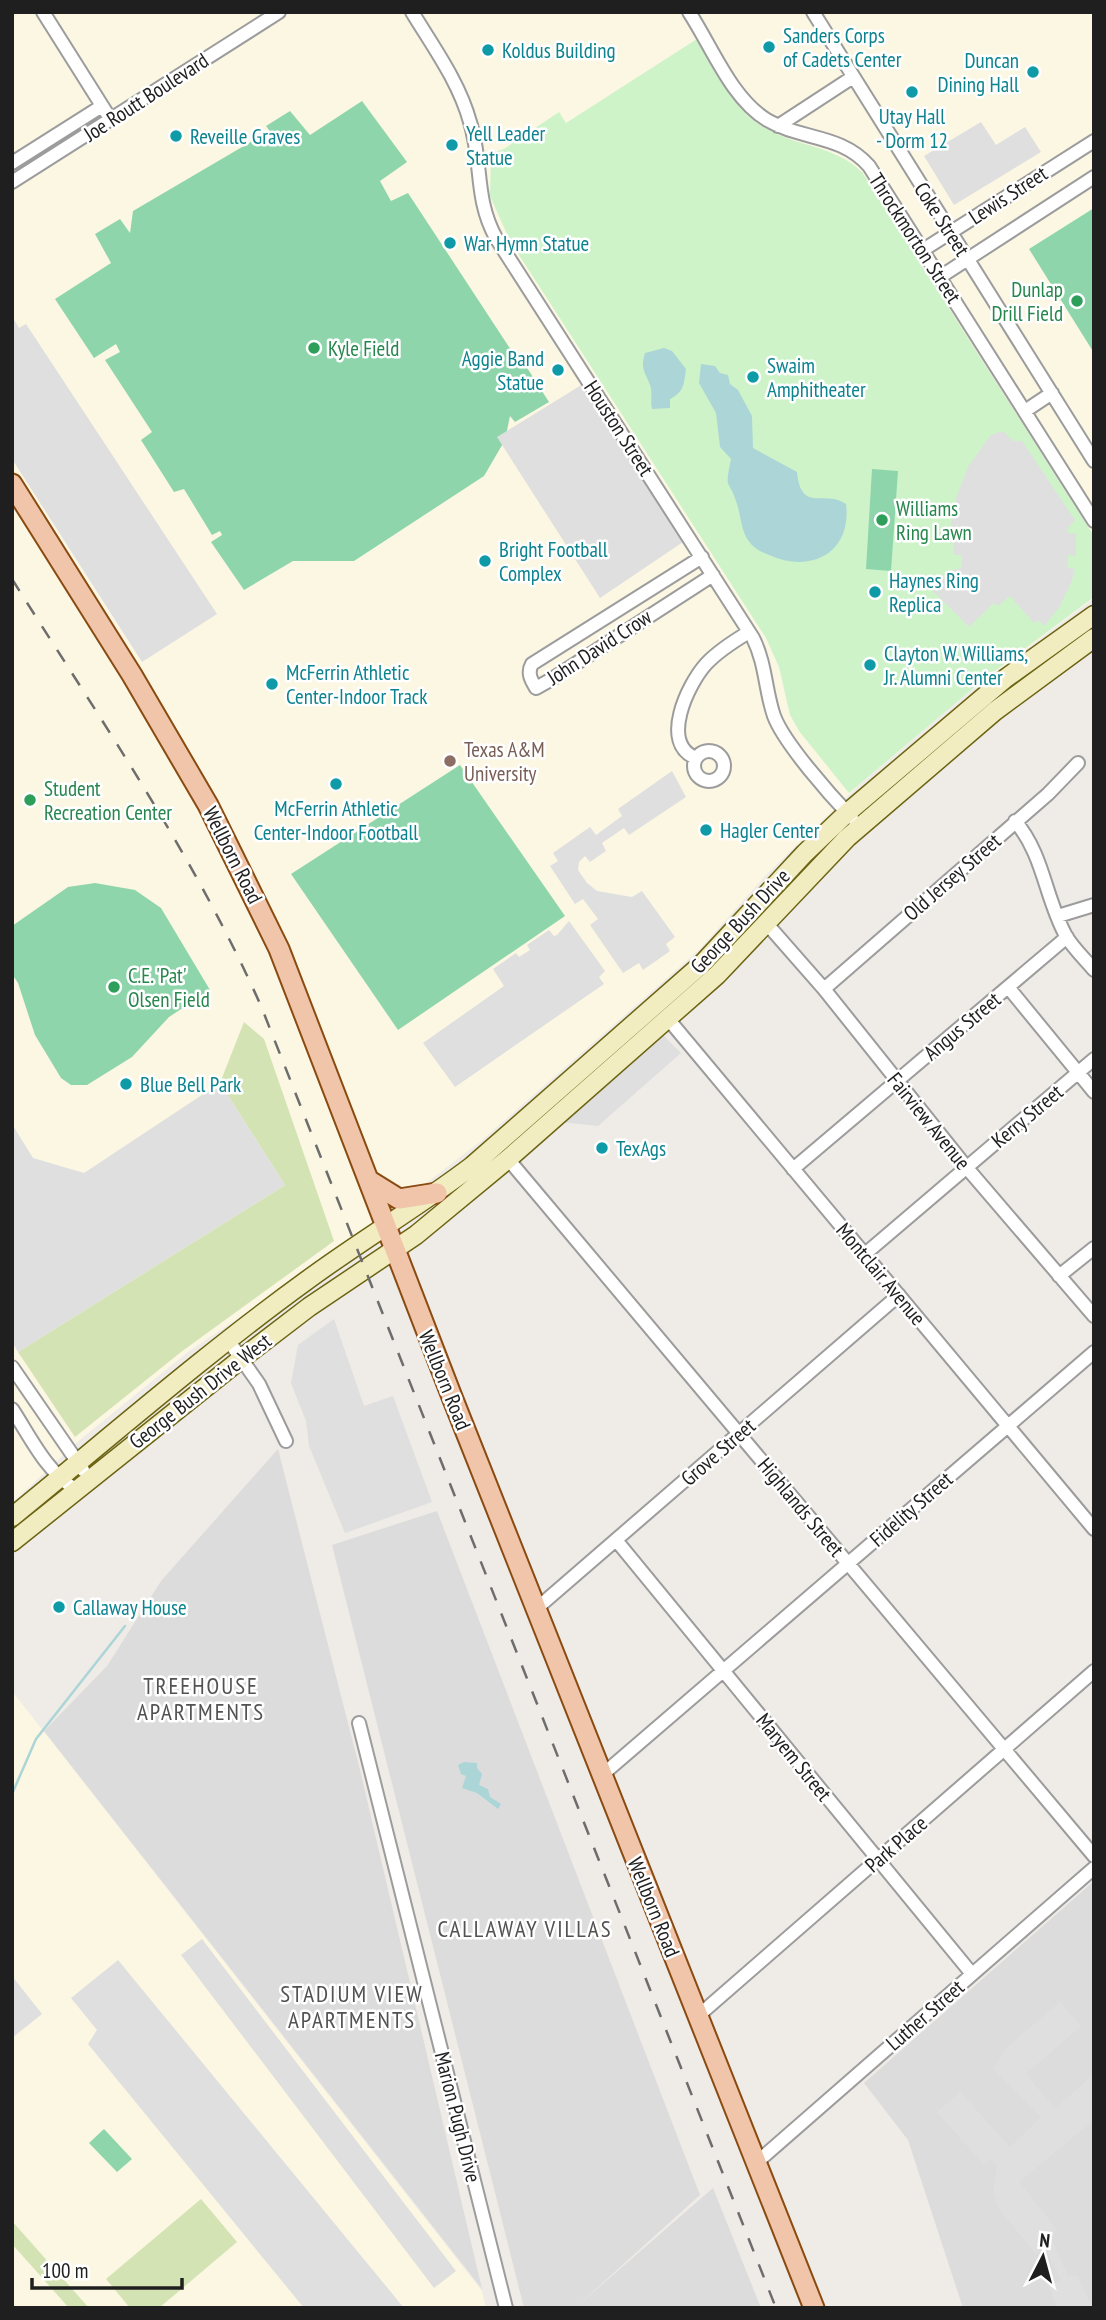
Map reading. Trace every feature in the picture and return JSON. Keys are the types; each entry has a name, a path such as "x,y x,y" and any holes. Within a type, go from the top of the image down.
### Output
{"main road":[{"name":"Wellborn Road","path":"12,484 132,675 232,852 279,949 394,1249 814,2308"},
{"name":"George Bush Drive","path":"386,1227 437,1193 564,1087 728,938 805,853 847,813 1006,678 1094,615"},
{"name":"George Bush Drive","path":"394,1249 416,1235 508,1159 669,1020 767,924 818,867 860,827 995,711 1094,638"},
{"path":"669,1020 666,1013 669,1007 729,950 728,938"},
{"path":"370,1181 399,1199 437,1193"},
{"name":"George Bush Drive West","path":"12,1517 228,1340 306,1280 386,1227"},
{"name":"George Bush Drive West","path":"12,1542 309,1307 394,1249"}],"street":[{"path":"43,12 111,120"},
{"name":"Joe Routt Boulevard","path":"12,182 279,12"},
{"name":"Houston Street","path":"412,12 460,94 474,140 481,204 496,238 749,632 765,665 773,713 779,727 860,827"},
{"name":"Throckmorton Street","path":"689,12 745,102 778,126 835,142 864,160 1094,521"},
{"name":"Coke Street","path":"813,12 1094,461"},
{"path":"778,126 853,77"},
{"name":"Joe Routt Boulevard","path":"12,163 102,106"},
{"name":"Lewis Street","path":"923,250 1094,141"},
{"name":"Lewis Street","path":"940,277 1094,177"},
{"path":"1025,411 1052,393"},
{"name":"John David Crow","path":"702,557 532,664 529,669 531,680 536,688 552,679 713,575"},
{"path":"696,758 682,747 678,736 686,696 709,661 749,632"},
{"name":"Old Jersey Street","path":"824,989 1048,794 1078,763"},
{"path":"1015,821 1029,838 1039,858 1067,937 1094,970"},
{"path":"1058,916 1094,905"},
{"name":"Fairview Avenue","path":"767,924 824,989 967,1168 1094,1316"},
{"name":"Angus Street","path":"793,1169 1067,937"},
{"path":"1008,987 1094,1092"},
{"name":"Montclair Avenue","path":"669,1020 1094,1529"},
{"name":"Kerry Street","path":"864,1254 1094,1059"},
{"name":"Highlands Street","path":"508,1159 1094,1856"},
{"path":"1059,1276 1094,1248"},
{"name":"Grove Street","path":"536,1609 899,1296"},
{"path":"228,1340 276,1414 286,1441"},
{"name":"Fidelity Street","path":"602,1775 1094,1352"},
{"path":"12,1367 77,1462 82,1484 59,1479 12,1409"},
{"name":"Maryem Street","path":"616,1541 972,1974"},
{"name":"Park Place","path":"698,2016 1094,1671"},
{"name":"Marion Pugh Drive","path":"359,1723 506,2308"},
{"name":"Luther Street","path":"756,2162 1094,1868"}],"shaded area":[{"name":"Texas A&M University","path":"12,12 1094,12 1094,598 969,692 859,785 766,875 699,950 481,1141 339,1250 188,1352 76,1443 12,1503"},
{"path":"981,122 996,145 1025,127 1041,152 954,205 924,156"},
{"path":"12,316 19,328 26,324 217,614 142,662 12,459"},
{"path":"583,384 686,540 600,598 497,437"},
{"path":"1003,431 1013,441 1022,441 1075,520 1067,529 1068,533 1076,533 1076,556 1068,555 1067,567 1075,569 1071,583 1060,606 1044,626 1039,620 1034,623 1010,596 998,606 994,603 969,627 933,591 950,571 961,568 962,555 954,555 951,525 957,495 969,465 991,435"},
{"path":"672,771 686,797 629,835 624,828 602,843 606,851 590,862 585,856 579,862 578,870 597,891 632,897 642,891 675,937 666,944 670,951 643,970 639,963 623,973 590,925 598,919 583,899 575,904 550,866 558,861 553,853 590,827 596,835 622,816 618,809"},
{"path":"569,921 605,971 599,977 604,984 455,1087 423,1043 504,986 493,969 516,953 519,957 530,950 527,945 549,930 554,936 557,935"},
{"path":"663,1035 681,1053 598,1126 561,1122"},
{"path":"220,1083 285,1185 18,1352 12,1342 12,1124 33,1158 84,1173"},
{"path":"334,1319 364,1406 393,1396 432,1502 345,1533 309,1446 306,1421 291,1383 298,1345"},
{"path":"278,1449 360,1770 482,2289 44,1731 107,1666 161,1581"},
{"path":"437,1511 700,2195 576,2307 713,2188 761,2308 524,2308 332,1545"},
{"path":"12,1691 482,2291 486,2308 12,2308"},
{"path":"1094,1881 1094,2308 963,2308 908,2140 864,2083"},
{"path":"202,1939 456,2271 434,2288 181,1955"},
{"path":"118,1960 404,2308 304,2308 88,2044 97,2030 71,1998"},
{"path":"12,1976 42,2014 12,2038"},
{"path":"1060,2002 1081,2026 1026,2074 1055,2109 1094,2074 1094,2120 1019,2182 1056,2228 1051,2238 1068,2276 1078,2276 1092,2308 1057,2308 1049,2287 1061,2280 1045,2248 1035,2253 998,2208 993,2190 997,2166 991,2159 984,2165 937,2112 960,2092 1010,2147 1041,2117 993,2069 1005,2049"}],"green space":[{"path":"697,39 734,100 753,120 777,134 840,156 862,172 1094,536 1094,597 983,680 849,793 799,731 790,715 779,667 766,638 510,241 490,196 491,153 504,149 559,112 566,123"},
{"name":"Kyle Field","path":"362,101 407,162 380,181 391,201 408,193 515,356 509,361 513,366 522,360 549,402 515,422 510,416 505,440 484,476 354,561 293,561 244,590 211,542 222,535 220,531 212,535 184,489 174,492 141,440 152,432 105,360 120,352 116,344 94,358 55,299 111,263 95,234 120,219 130,233 133,211 254,140 278,142 266,126 290,111 310,135"},
{"name":"Dunlap Drill Field","path":"1094,208 1094,353 1029,249"},
{"name":"Williams Ring Lawn","path":"872,469 898,471 891,571 866,569"},
{"path":"460,765 565,916 398,1030 291,874"},
{"name":"C.E. 'Pat' Olsen Field","path":"95,883 135,890 161,908 210,990 169,1017 132,1057 87,1085 71,1085 61,1078 35,1035 18,983 12,974 12,926 68,887"},
{"path":"244,1022 264,1039 334,1241 181,1352 75,1437 18,1352 285,1185 220,1083"},
{"path":"104,2129 132,2159 117,2172 89,2143"},
{"path":"201,2199 237,2242 159,2308 130,2308 106,2279"},
{"path":"12,2221 89,2308 69,2308 12,2244"}],"water":[{"path":"664,348 672,351 686,369 685,379 681,390 670,399 670,408 652,409 651,388 643,363 645,353"},
{"path":"701,364 715,366 720,373 728,375 730,384 738,390 752,416 753,448 797,472 799,485 809,497 838,500 846,504 846,521 842,535 826,555 800,562 785,560 760,551 748,540 728,484 731,459 720,447 716,413 699,383"},
{"path":"464,1762 477,1763 482,1774 479,1785 488,1789 490,1797 501,1804 498,1809 477,1793 462,1788 466,1776 461,1774 458,1765"}],"waterway":[{"path":"12,1794 36,1739 125,1626"}],"railway":[{"path":"12,579 176,841 235,950 261,1006 776,2308"}],"place":[{"name":"Sanders Corps of Cadets Center","path":"769,47"},
{"name":"Koldus Building","path":"488,50"},
{"name":"Duncan Dining Hall","path":"1033,72"},
{"name":"Utay Hall - Dorm 12","path":"912,92"},
{"name":"Reveille Graves","path":"176,136"},
{"name":"Yell Leader Statue","path":"452,145"},
{"name":"War Hymn Statue","path":"450,243"},
{"name":"Dunlap Drill Field","path":"1077,301"},
{"name":"Kyle Field","path":"314,348"},
{"name":"Aggie Band Statue","path":"558,370"},
{"name":"Swaim Amphitheater","path":"753,377"},
{"name":"Williams Ring Lawn","path":"882,520"},
{"name":"Bright Football Complex","path":"485,561"},
{"name":"Haynes Ring Replica","path":"875,592"},
{"name":"Clayton W. Williams, Jr. Alumni Center","path":"870,665"},
{"name":"McFerrin Athletic Center-Indoor Track","path":"272,684"},
{"name":"Texas A&M University","path":"450,761"},
{"name":"McFerrin Athletic Center-Indoor Football","path":"336,784"},
{"name":"Student Recreation Center","path":"30,800"},
{"name":"Hagler Center","path":"706,830"},
{"name":"C.E. 'Pat' Olsen Field","path":"114,987"},
{"name":"Blue Bell Park","path":"126,1084"},
{"name":"TexAgs","path":"602,1148"},
{"name":"Callaway House","path":"59,1607"}],"district":[{"name":"TREEHOUSE APARTMENTS","path":"201,1698"},
{"name":"CALLAWAY VILLAS","path":"525,1928"},
{"name":"STADIUM VIEW APARTMENTS","path":"352,2006"}]}
